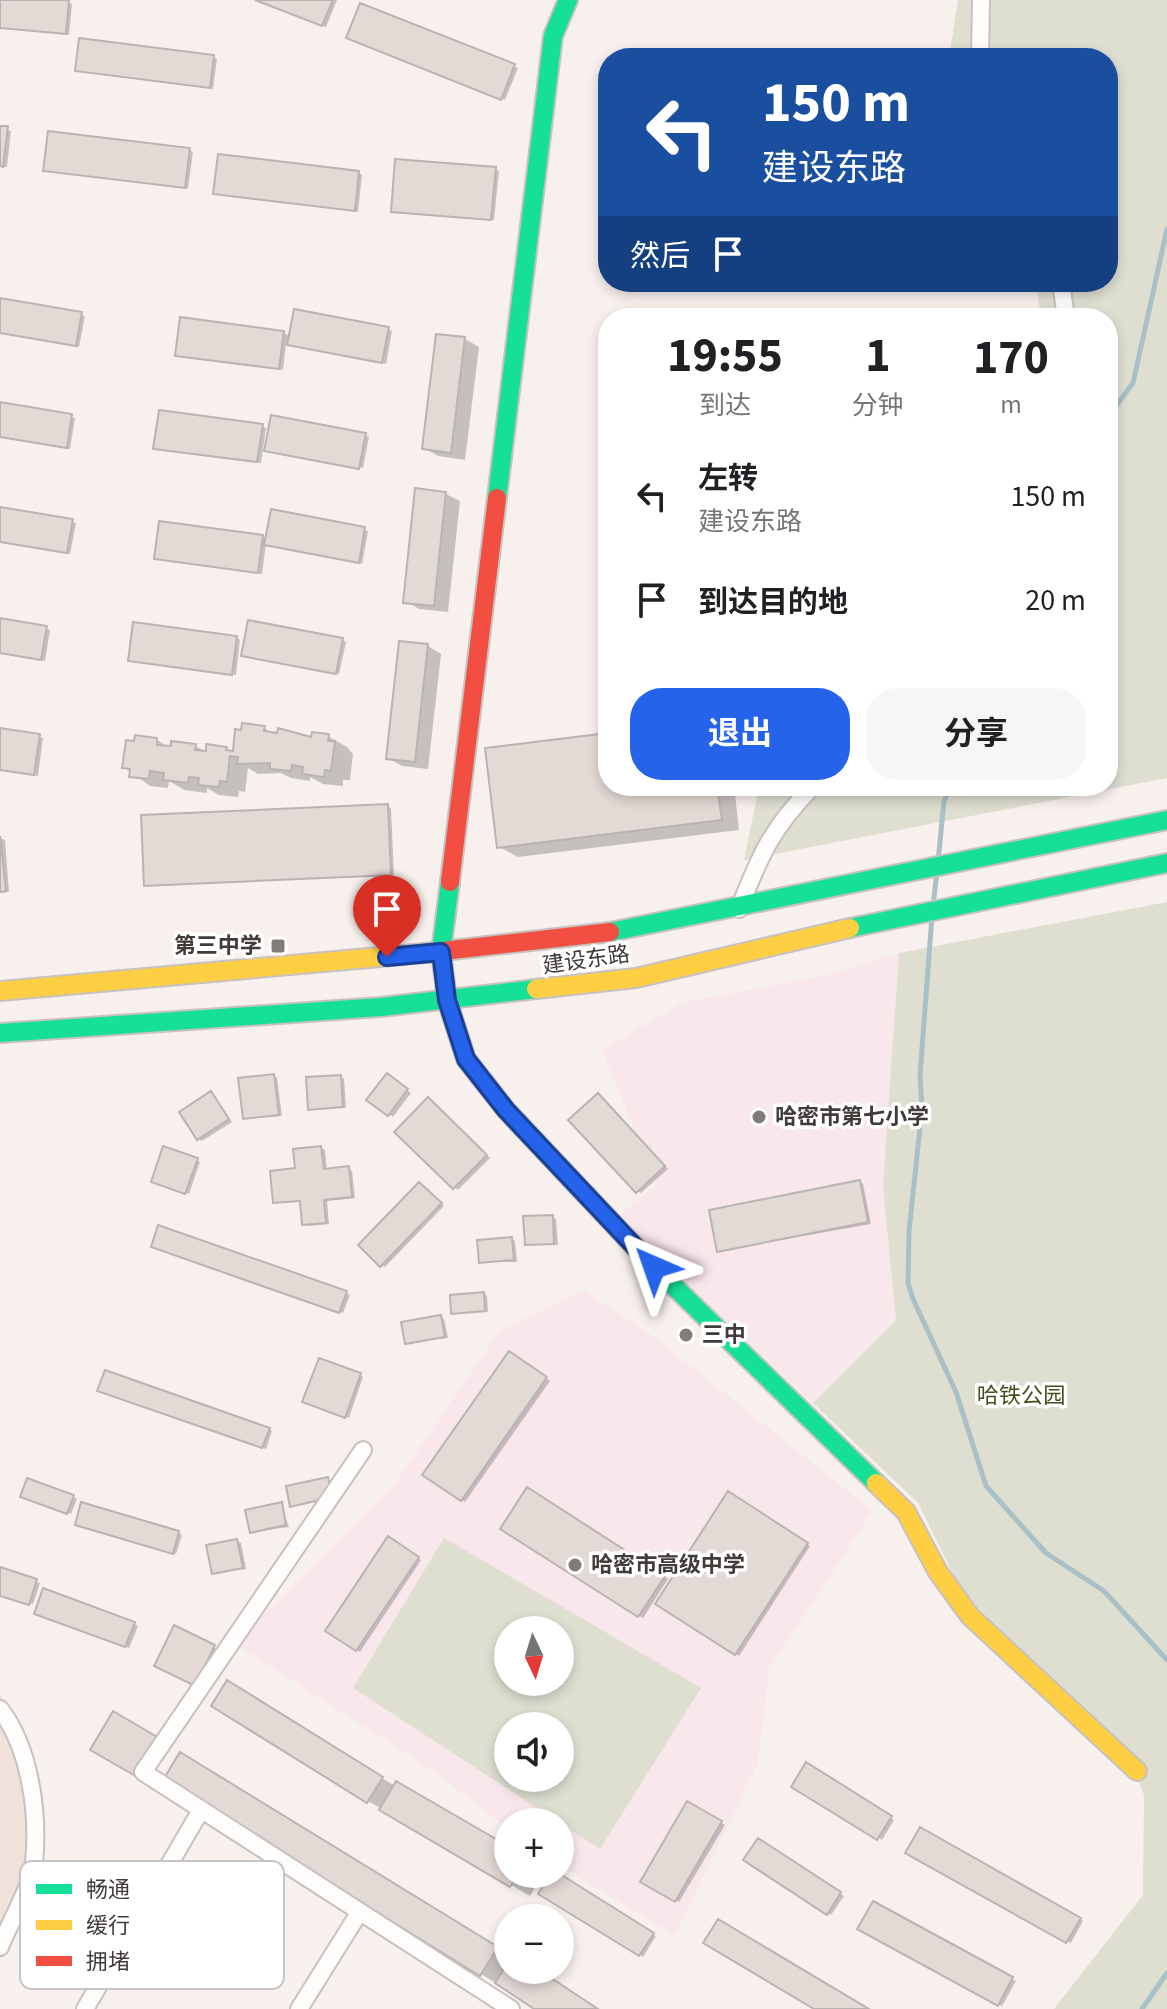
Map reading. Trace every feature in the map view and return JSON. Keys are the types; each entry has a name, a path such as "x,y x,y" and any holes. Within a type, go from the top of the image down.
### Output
{"main road":[{"path":"568,0 553,36 441,952 447,1000 466,1059 506,1110 654,1267 906,1512 938,1572 970,1616 1137,1771"},
{"name":"建设东路","path":"0,991 441,952 644,928 1167,820"},
{"name":"建设东路","path":"0,1033 447,1000 636,978 842,930 1167,863"}],"street":[{"path":"980,48 981,0"},
{"path":"739,909 760,854 781,818 803,796"},
{"path":"279,1861 143,1772 363,1450"},
{"path":"0,1709 13,1726 31,1790 34,1861"},
{"path":"171,1861 201,1810"},
{"path":"284,1864 510,2008"},
{"path":"0,1947 20,1898"},
{"path":"299,2009 359,1913"},
{"path":"85,2009 97,1989"}],"shaded area":[{"name":"哈密市第七小学","path":"899,953 883,1186 896,1320 813,1403 616,1217 657,1184 602,1050 681,1003 822,976"},
{"name":"哈密市高级中学","path":"585,1291 649,1333 873,1511 769,1669 758,1763 675,1936 574,1874 574,1808 494,1808 494,1817 429,1768 238,1646 258,1620 395,1484 500,1330"},
{"path":"0,1695 23,1727 43,1796 39,1861 20,1861 20,1911 0,1960"}],"green space":[{"path":"958,0 1167,0 1167,778 1118,787 1118,308 1040,308 1037,292 1118,292 1118,48 951,48"},
{"path":"757,796 1074,796 744,860"},
{"name":"哈铁公园","path":"1167,902 1167,2009 1054,2009 1143,1895 1144,1795 1126,1746 978,1608 954,1576 918,1503 813,1403 896,1320 883,1186 899,953"},
{"path":"444,1538 701,1688 600,1849 574,1832 574,1808 537,1808 513,1792 574,1792 574,1712 494,1712 494,1780 353,1688"}],"building":[{"path":"0,0 69,0 66,34 0,28"},
{"path":"255,0 333,0 322,26"},
{"path":"360,3 515,64 501,100 346,38"},
{"path":"79,38 214,55 210,88 75,71"},
{"path":"0,126 8,126 3,167 0,166"},
{"path":"48,131 190,148 185,188 43,171"},
{"path":"218,154 359,171 355,211 213,194"},
{"path":"395,159 496,167 491,220 391,212"},
{"path":"0,298 82,312 76,346 0,333"},
{"path":"294,309 389,327 382,363 287,345"},
{"path":"180,317 284,331 279,369 175,356"},
{"path":"436,334 465,337 451,453 422,449"},
{"path":"0,402 72,414 67,448 0,437"},
{"path":"159,410 263,424 257,462 153,449"},
{"path":"271,415 366,433 359,469 264,451"},
{"path":"415,488 446,492 434,606 403,603"},
{"path":"0,507 73,519 67,553 0,542"},
{"path":"271,509 365,527 359,563 264,545"},
{"path":"159,521 263,535 258,573 154,559"},
{"path":"0,618 47,626 41,660 0,653"},
{"path":"248,620 343,638 336,674 241,656"},
{"path":"133,622 237,636 232,675 128,661"},
{"path":"399,641 428,644 415,762 386,759"},
{"path":"242,723 265,726 264,731 277,733 278,728 311,737 312,732 329,734 328,741 335,741 331,771 325,770 324,777 302,774 303,767 292,765 291,771 270,769 270,763 237,764 238,757 230,756 227,782 220,781 219,787 198,785 199,778 189,777 188,783 163,780 164,773 150,771 149,779 129,777 130,769 122,768 126,740 134,741 135,735 157,738 157,745 171,746 171,741 196,744 195,750 206,751 206,744 233,751 235,729 241,730"},
{"path":"0,728 40,734 34,775 0,770"},
{"path":"598,734 598,796 718,796 722,820 497,848 485,748"},
{"path":"388,804 391,875 144,886 141,815"},
{"path":"0,836 6,891 0,892"},
{"path":"387,1073 408,1089 388,1116 366,1100"},
{"path":"274,1074 279,1115 243,1119 238,1078"},
{"path":"341,1075 343,1107 308,1110 306,1077"},
{"path":"211,1091 229,1119 197,1140 179,1112"},
{"path":"598,1093 665,1166 636,1193 568,1120"},
{"path":"428,1097 487,1155 453,1189 394,1132"},
{"path":"163,1146 198,1158 185,1194 151,1182"},
{"path":"321,1146 324,1169 349,1166 352,1197 324,1200 326,1223 302,1225 300,1201 273,1203 270,1171 295,1168 293,1149"},
{"path":"860,1180 868,1222 717,1252 709,1210"},
{"path":"419,1182 442,1203 380,1267 358,1245"},
{"path":"553,1215 554,1244 525,1245 523,1216"},
{"path":"158,1225 347,1291 339,1313 151,1247"},
{"path":"512,1237 514,1260 479,1263 477,1240"},
{"path":"484,1292 485,1311 451,1314 450,1295"},
{"path":"441,1315 445,1337 405,1344 401,1322"},
{"path":"509,1351 547,1377 461,1501 422,1475"},
{"path":"319,1358 361,1373 345,1418 302,1402"},
{"path":"105,1370 270,1428 262,1448 97,1391"},
{"path":"328,1477 332,1497 290,1507 286,1486"},
{"path":"27,1478 74,1495 67,1514 20,1497"},
{"path":"527,1487 665,1576 638,1617 500,1529"},
{"path":"728,1491 808,1543 735,1655 655,1604"},
{"path":"81,1502 179,1531 173,1554 75,1525"},
{"path":"282,1502 286,1525 250,1533 245,1510"},
{"path":"388,1536 419,1557 356,1651 325,1631"},
{"path":"237,1539 243,1568 212,1574 206,1545"},
{"path":"0,1567 37,1579 29,1605 0,1596"},
{"path":"43,1588 135,1622 125,1647 34,1614"},
{"path":"174,1625 215,1645 195,1686 154,1666"},
{"path":"227,1680 383,1777 367,1803 211,1706"},
{"path":"113,1711 164,1741 141,1779 90,1750"},
{"path":"180,1752 494,1945 494,1953 480,1976 163,1780"},
{"path":"806,1762 892,1816 877,1840 791,1787"},
{"path":"396,1781 494,1838 494,1878 379,1810"},
{"path":"687,1801 722,1821 675,1902 640,1882"},
{"path":"920,1827 1081,1918 1066,1943 905,1853"},
{"path":"758,1838 841,1892 827,1915 743,1860"},
{"path":"574,1883 654,1933 639,1956 574,1916 574,1904 554,1904 538,1894 542,1888 574,1888"},
{"path":"873,1901 1013,1977 998,2006 857,1929"},
{"path":"718,1919 869,2009 814,2009 703,1943"},
{"path":"496,1984 560,1984 598,2009 534,2009"}],"waterway":[{"path":"1118,403 1133,383 1167,229"},
{"path":"938,862 947,796"},
{"path":"933,906 937,872"},
{"path":"932,916 920,1075 922,1109 909,1231 908,1283 913,1299 956,1392 986,1486 1046,1553 1104,1591 1167,1660"},
{"path":"1142,2009 1167,1973"}],"traffic: fast":[{"path":"497,498 553,36 568,0"},
{"path":"610,932 1167,820"},
{"path":"850,928 1167,863"},
{"path":"450,882 441,952 447,1000 466,1059 506,1110 654,1267 876,1483"},
{"path":"0,1033 381,1007 536,989"}],"traffic: slow":[{"path":"536,989 636,978 850,928"},
{"path":"0,991 425,953"},
{"path":"876,1483 906,1512 938,1572 970,1616 1137,1771"}],"traffic: jam":[{"path":"450,882 497,498"},
{"path":"425,953 610,932"}],"place":[{"name":"第三中学","path":"278,946"},
{"name":"哈密市第七小学","path":"759,1117"},
{"name":"三中","path":"686,1335"},
{"name":"哈密市高级中学","path":"575,1565"}],"route":[{"path":"387,957 441,952 447,1000 466,1059 506,1110 654,1267"}]}
